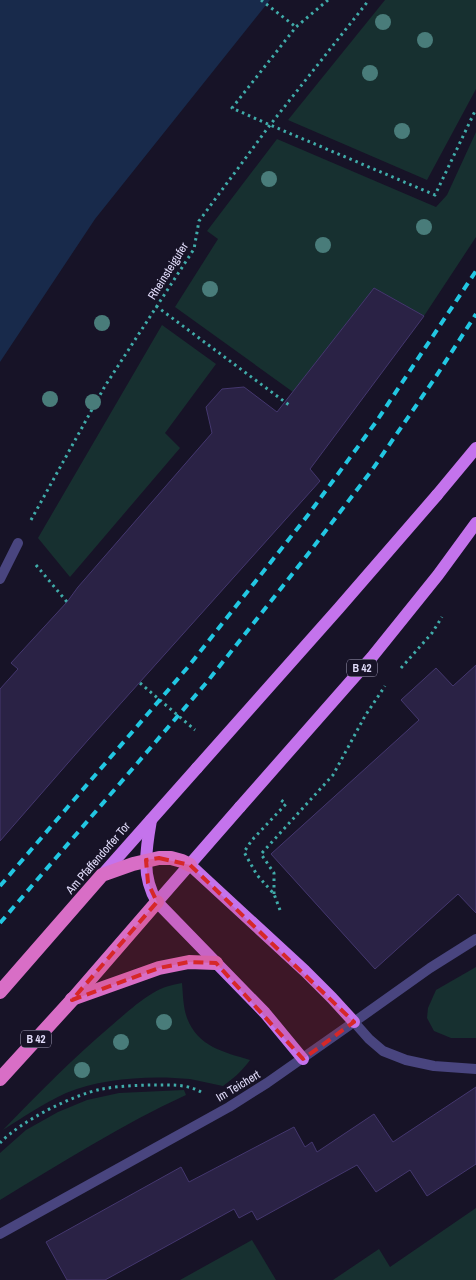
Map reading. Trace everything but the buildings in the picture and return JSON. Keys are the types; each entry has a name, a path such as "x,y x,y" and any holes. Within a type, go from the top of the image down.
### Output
{"highway":[{"path":"102,875 146,860 171,858 190,865"},
{"name":"Am Pfaffendorfer Tor","path":"0,992 102,875"},
{"name":"B 42","path":"0,1079 158,902"},
{"name":"B 42","path":"72,1000 159,968 189,962 216,964"}],"main road":[{"name":"Am Pfaffendorfer Tor","path":"102,875 352,593 476,448"},
{"name":"B 42","path":"158,902 372,656 438,575 476,523"},
{"path":"151,820 146,871 152,893 158,902 216,964 265,1013 303,1059"},
{"path":"190,865 305,971 354,1022"}],"street":[{"path":"0,579 18,543"},
{"name":"Im Teichert","path":"0,1234 229,1107 303,1059 430,968 476,939"},
{"path":"354,1022 383,1051 406,1060 434,1066 476,1069"}],"path":[{"path":"261,0 296,27"},
{"path":"328,0 296,27 232,108 435,195 476,109"},
{"name":"Rheinsteigufer","path":"18,543 105,386 194,249 199,221 270,125 369,0"},
{"path":"156,306 289,405"},
{"path":"53,587 67,602"},
{"path":"400,670 432,633 445,612"},
{"path":"286,804 252,840 244,852 257,875 274,894 274,874 261,854 333,775 365,716 387,684"},
{"path":"0,1143 4,1138 33,1118 69,1100 101,1090 140,1086 180,1085 193,1087 229,1107"}],"highlighted area":[{"path":"159,858 190,865 354,1022 303,1059 216,963 189,962 159,968 72,1000 157,902 148,883 146,860"}],"green space":[{"path":"385,0 476,0 476,89 427,180 288,120"},
{"path":"476,132 476,237 424,316 374,288 293,392 175,307 218,239 207,231 277,139 436,207 447,195"},
{"path":"162,325 216,364 165,433 180,448 70,577 38,538"},
{"path":"476,967 476,1038 451,1038 434,1031 427,1018 428,1008 436,990"},
{"path":"182,983 183,1001 187,1018 198,1036 213,1047 250,1060 231,1080 223,1086 190,1079 159,1077 126,1079 95,1084 58,1097 3,1130 69,1063 132,1008 156,991 167,986"},
{"path":"184,1090 186,1095 115,1132 0,1200 0,1153 26,1130 58,1112 87,1100 119,1093"},
{"path":"476,1208 476,1280 333,1280 379,1249 390,1267"},
{"path":"252,1240 276,1280 180,1280"}],"water":[{"path":"0,0 270,0 95,219 0,362"}],"railway":[{"path":"0,886 188,667 308,515 376,422 476,271"},
{"path":"0,923 207,682 305,558 372,470 476,314"}]}
